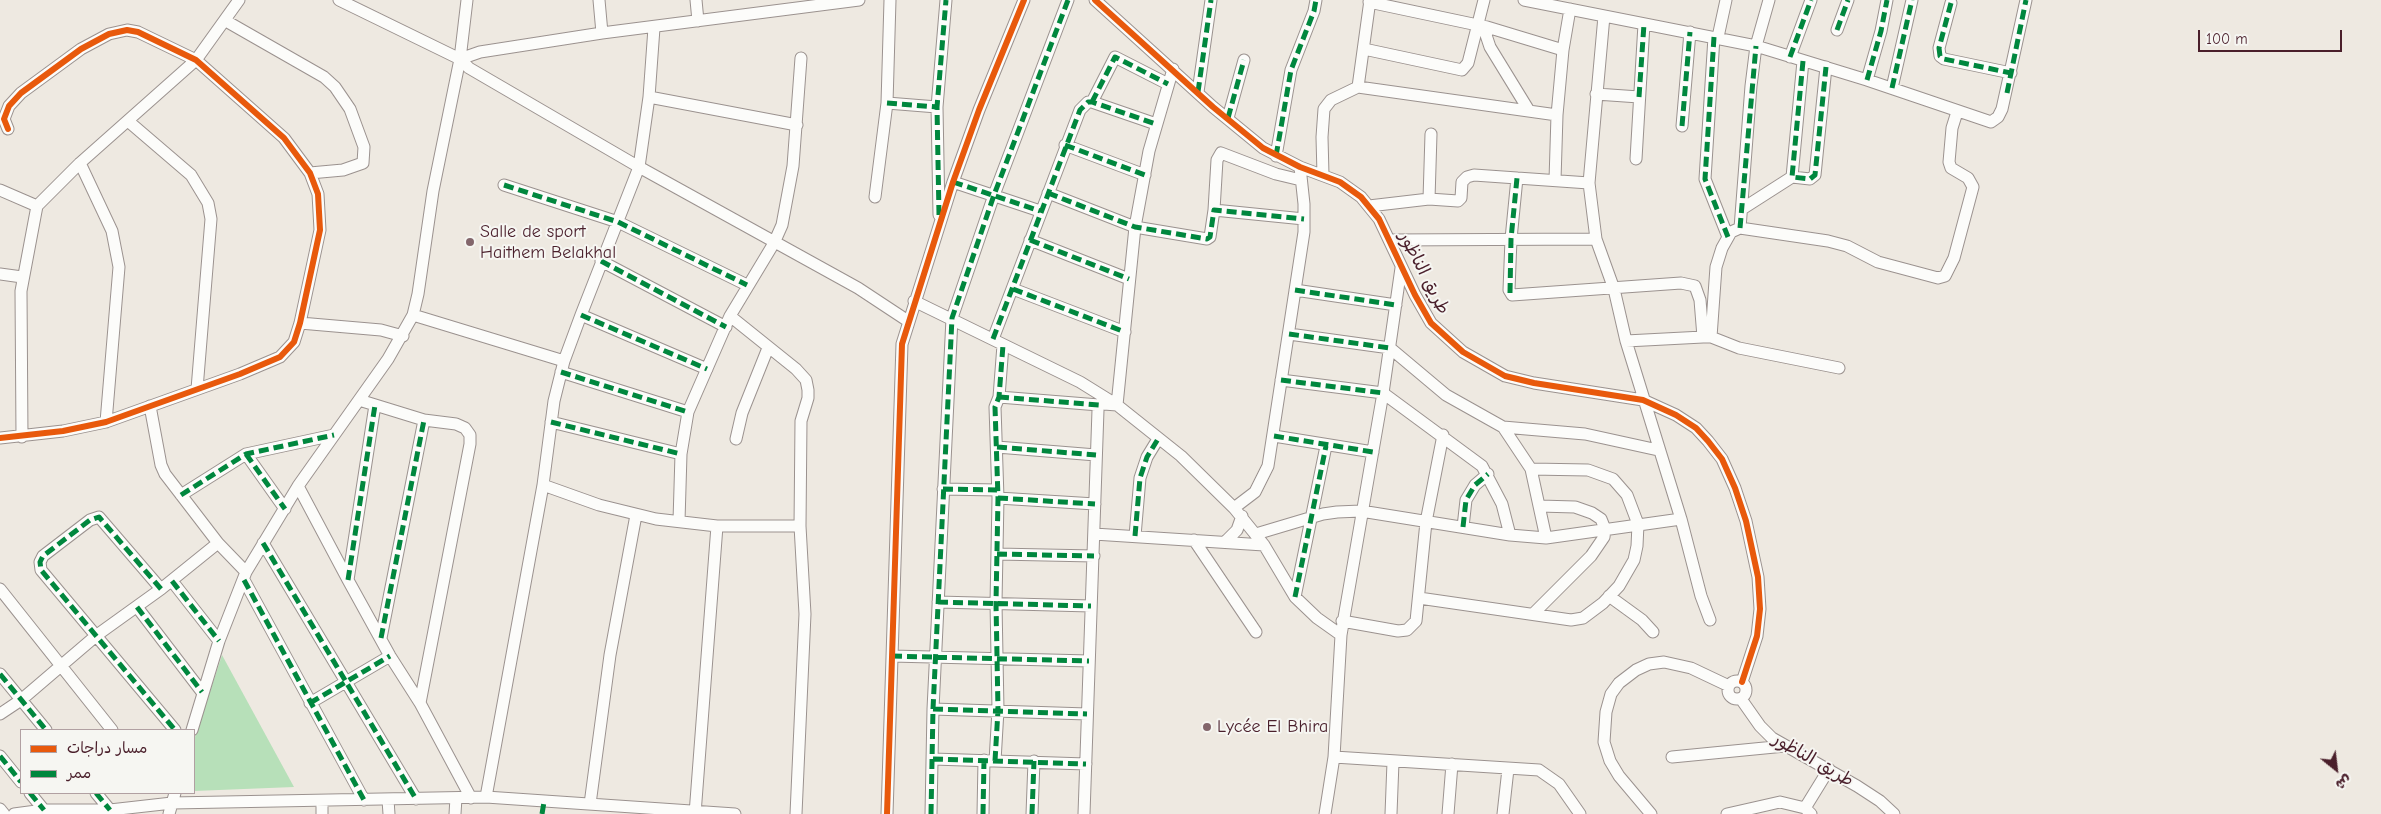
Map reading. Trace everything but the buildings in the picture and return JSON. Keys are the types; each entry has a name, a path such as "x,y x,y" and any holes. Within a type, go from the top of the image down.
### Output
{"street":[{"path":"22,437 20,363 22,277 37,206 44,196 196,60 226,21 239,0"},
{"path":"339,0 363,5 460,59 469,68 639,167 858,288 908,321"},
{"path":"192,729 219,641 245,576 298,486 403,336 413,316 433,191 460,59 467,0"},
{"path":"599,0 602,33"},
{"path":"696,0 698,21"},
{"path":"460,59 480,52 602,33 654,28 859,0"},
{"path":"874,197 887,103 890,0"},
{"path":"939,226 937,107 946,0"},
{"path":"887,814 902,344 953,182 979,110 1024,0"},
{"path":"931,814 935,658 952,318 994,195 1068,0"},
{"name":"طريق الناظور","path":"1094,0 1243,133 1276,156 1323,175 1353,190 1369,206 1390,240 1401,268 1431,324 1456,346 1493,370 1534,383 1643,400 1676,415 1696,428 1722,459 1735,488 1746,521 1755,561 1760,609 1757,636 1742,682"},
{"path":"1198,92 1211,0"},
{"path":"1276,156 1291,70 1314,11 1316,0"},
{"path":"1484,0 1484,26 1490,47 1528,109"},
{"path":"1524,0 1756,46 1892,88 1957,112 1991,122 1995,120 2002,109 2026,0"},
{"path":"1726,0 1716,37 1705,179 1728,237"},
{"path":"1740,228 1756,46 1768,0"},
{"path":"1790,56 1811,0"},
{"path":"1837,30 1848,0"},
{"path":"1867,80 1881,31 1887,0"},
{"path":"1892,88 1912,0"},
{"path":"1358,86 1369,1 1484,26 1563,50"},
{"path":"1951,2 1939,48 1940,56 1944,59 2011,73"},
{"path":"1555,180 1557,115 1563,50 1570,9"},
{"path":"1604,16 1589,183 1596,239 1614,289 1626,341 1643,400 1681,519 1701,596 1710,620"},
{"path":"226,21 324,76 335,87 350,109 364,147 363,163 343,170 310,173"},
{"path":"1636,159 1644,24"},
{"path":"1364,49 1460,71 1467,66 1484,26"},
{"path":"486,797 543,485 550,422 563,366 601,261 639,167 649,97 654,28"},
{"path":"0,438 64,431 106,422 240,374 280,357 294,342 300,324 320,230 318,194 310,173 284,138 196,60 138,32 127,30 109,34 81,49 14,100 4,119 8,129"},
{"path":"1682,126 1690,32"},
{"path":"1092,102 1115,57 1168,84"},
{"path":"679,521 681,454 688,412 728,322 747,285 774,243 782,225 788,195 797,124 801,58"},
{"path":"1228,118 1244,60"},
{"path":"1742,209 1781,186 1792,177 1803,60"},
{"path":"1792,177 1810,179 1815,176 1826,67"},
{"path":"1117,405 1135,228 1156,124 1173,69"},
{"path":"1323,175 1322,137 1324,109 1331,100 1358,86 1528,109 1557,115"},
{"path":"1596,94 1639,97"},
{"path":"649,97 797,124"},
{"path":"983,814 998,710 996,407 999,397 998,342 1013,289 1030,240 1080,110 1088,102 1092,102 1156,124"},
{"path":"887,103 937,107"},
{"path":"1707,337 1716,267 1728,237 1740,228 1848,246 1878,262 1938,278 1945,276 1954,258 1973,187 1968,178 1952,168 1949,162 1952,128 1957,112"},
{"path":"128,121 186,170 208,203 212,219 197,389"},
{"path":"1430,199 1431,134"},
{"path":"1065,145 1145,175"},
{"path":"1048,194 1135,228 1207,239 1210,237 1214,210 1216,160 1221,153 1276,174 1301,180"},
{"path":"80,163 112,231 119,267 106,422"},
{"path":"1224,542 1238,530 1238,512 1255,492 1265,476 1274,436 1304,218 1300,167"},
{"path":"1369,206 1430,199 1458,201 1461,198 1462,182 1470,176 1484,174 1589,183"},
{"path":"1517,178 1511,239 1510,290 1512,295 1690,283 1698,291 1707,337"},
{"path":"953,182 1040,212"},
{"path":"504,185 618,222 747,285"},
{"path":"0,190 37,206"},
{"path":"1214,210 1304,218"},
{"path":"1390,240 1596,239"},
{"path":"1030,240 1129,278"},
{"path":"601,261 728,322 768,348 796,369 806,380 808,398 802,420 800,526 805,614 796,814"},
{"path":"1325,814 1334,756 1342,621 1383,393 1401,268"},
{"path":"0,274 22,277"},
{"path":"1013,289 1125,332"},
{"path":"1295,290 1396,305"},
{"path":"914,301 1080,382 1117,405 1181,456 1238,512 1264,545 1295,597 1317,618 1341,635"},
{"path":"581,315 707,369"},
{"path":"413,316 563,366 688,412"},
{"path":"300,324 381,330 403,336"},
{"path":"1289,334 1390,348 1446,395 1503,427 1585,434 1658,450"},
{"path":"1626,341 1707,337 1739,348 1839,368"},
{"path":"736,439 742,414 768,348"},
{"path":"1281,380 1383,393 1482,466 1488,474 1502,504 1510,535"},
{"path":"999,397 1117,405"},
{"path":"359,400 424,420 456,424 466,428 470,435 470,444 420,703"},
{"path":"348,580 375,405"},
{"path":"1084,814 1099,405"},
{"path":"150,406 161,465 181,495 245,576 310,703 364,800"},
{"path":"381,638 424,420"},
{"path":"550,422 681,454"},
{"path":"1503,427 1531,469 1546,538"},
{"path":"1342,621 1385,630 1407,630 1416,622 1426,522 1442,435"},
{"path":"181,495 246,454 334,436"},
{"path":"1274,436 1326,446 1373,452"},
{"path":"1135,536 1140,478 1147,457 1158,438"},
{"path":"1295,597 1326,446"},
{"path":"997,447 1096,455"},
{"path":"246,454 285,509"},
{"path":"1419,598 1571,620 1582,618 1619,586 1634,560 1638,524 1627,495 1613,479 1588,470 1531,469"},
{"path":"1462,527 1466,500 1475,485 1488,474"},
{"path":"543,485 636,515 718,526 800,526"},
{"path":"298,486 390,656 420,703 471,798"},
{"path":"944,489 1095,504"},
{"path":"1533,614 1591,556 1604,537 1605,529 1601,519 1592,513 1575,507 1539,506"},
{"path":"1256,534 1337,512 1361,511 1510,535 1546,538 1681,519"},
{"path":"595,808 608,664 636,515"},
{"path":"161,589 103,520 95,517 43,556 40,565 41,570 98,635 174,729"},
{"path":"696,812 718,526"},
{"path":"1094,534 1264,545"},
{"path":"1194,540 1256,632"},
{"path":"0,714 21,700 60,665 172,581 218,543"},
{"path":"263,543 348,682 416,799"},
{"path":"997,554 1094,556"},
{"path":"172,581 219,641"},
{"path":"0,589 111,729"},
{"path":"1609,596 1642,620 1653,632"},
{"path":"938,602 1091,606"},
{"path":"137,607 202,692"},
{"path":"310,703 390,656"},
{"path":"892,656 935,658 997,657 1089,661"},
{"path":"1652,814 1618,776 1610,761 1604,742 1606,712 1611,694 1619,682 1636,670 1649,664 1664,662 1692,668 1729,686"},
{"path":"0,674 45,729"},
{"path":"1734,681 1742,682 1747,690 1741,699 1730,697 1728,693 1729,686 1734,681"},
{"name":"طريق الناظور","path":"1741,699 1766,733 1880,801 1894,814"},
{"path":"933,709 1087,714"},
{"path":"1672,757 1785,746"},
{"path":"0,756 20,781"},
{"path":"1334,756 1394,762 1538,770 1559,784 1580,814"},
{"path":"933,759 1086,764"},
{"path":"1032,814 1034,761"},
{"path":"1391,814 1394,762"},
{"path":"1448,814 1452,764"},
{"path":"1503,814 1508,769"},
{"path":"1727,814 1780,802 1808,811 1829,769"},
{"path":"31,794 44,810"},
{"path":"97,794 110,810"},
{"path":"21,814 44,810 110,810 171,800 248,808 322,801 486,797 595,808 735,814"},
{"path":"456,798 456,814"},
{"path":"388,800 389,814"},
{"path":"322,801 322,814"},
{"path":"542,814 544,802"},
{"path":"0,809 4,814"}],"green space":[{"path":"222,655 294,787 195,791 195,737"}],"marked path":[{"path":"939,215 937,107 946,0"},
{"path":"931,814 933,709 952,318 994,195 1068,0"},
{"path":"1198,92 1211,0"},
{"path":"1276,156 1291,70 1314,11 1316,0"},
{"path":"1790,57 1811,0"},
{"path":"1837,30 1848,0"},
{"path":"1867,80 1881,31 1887,0"},
{"path":"1892,88 1912,0"},
{"path":"2007,93 2026,0"},
{"path":"1951,3 1939,48 1940,56 1944,59 2011,73"},
{"path":"1639,97 1644,24"},
{"path":"1682,126 1690,32"},
{"path":"1714,37 1705,179 1728,237"},
{"path":"1740,228 1756,46"},
{"path":"1092,102 1115,57 1168,84"},
{"path":"1228,118 1244,60"},
{"path":"1803,61 1792,177 1810,179 1815,175 1826,67"},
{"path":"993,339 1080,110 1088,102 1092,102 1156,124"},
{"path":"887,103 937,107"},
{"path":"1065,145 1145,175"},
{"path":"1510,293 1511,239 1517,178"},
{"path":"953,182 1040,211"},
{"path":"504,185 618,222 747,285"},
{"path":"1048,193 1135,227 1207,239 1210,237 1214,210 1304,219"},
{"path":"1030,240 1129,279"},
{"path":"601,261 726,327"},
{"path":"1013,289 1125,332"},
{"path":"1295,290 1396,305"},
{"path":"581,315 707,369"},
{"path":"1289,334 1390,348"},
{"path":"995,761 998,710 996,603 998,498 995,407 999,397 1003,345"},
{"path":"561,372 688,412"},
{"path":"1281,380 1383,393"},
{"path":"999,397 1099,405"},
{"path":"348,580 375,405"},
{"path":"381,638 424,420"},
{"path":"551,422 681,454"},
{"path":"181,495 246,454 334,435"},
{"path":"1274,436 1373,452"},
{"path":"1135,536 1140,478 1147,457 1158,439"},
{"path":"1295,597 1326,446"},
{"path":"997,447 1096,455"},
{"path":"246,454 285,509"},
{"path":"1463,527 1466,500 1475,485 1488,474"},
{"path":"943,489 997,490"},
{"path":"998,498 1095,504"},
{"path":"161,589 99,517 90,520 43,556 40,562 41,570 174,729"},
{"path":"263,543 416,799"},
{"path":"997,554 1094,556"},
{"path":"244,580 364,800"},
{"path":"172,581 219,641"},
{"path":"938,602 1091,606"},
{"path":"137,607 202,692"},
{"path":"310,703 390,656"},
{"path":"892,656 1089,661"},
{"path":"0,674 45,729"},
{"path":"933,709 1087,714"},
{"path":"0,756 20,781"},
{"path":"933,759 1086,764"},
{"path":"983,814 984,760"},
{"path":"1032,814 1034,761"},
{"path":"31,794 44,810"},
{"path":"97,794 110,810"},
{"path":"542,814 544,802"}],"cycle path":[{"path":"887,814 902,344 953,182 979,110 1024,0"},
{"path":"1095,0 1213,107 1263,148 1300,167 1340,182 1361,197 1379,219 1415,295 1431,323 1463,352 1505,376 1534,383 1643,400 1676,415 1696,428 1722,459 1735,488 1746,521 1758,577 1760,609 1757,636 1742,682"},
{"path":"0,438 63,431 106,422 240,374 280,357 294,342 300,323 320,230 318,194 310,173 284,138 196,60 138,32 127,30 109,34 81,49 21,93 9,106 4,119 8,129"}],"place":[{"name":"Salle de sport Haithem Belakhal","path":"470,242"},
{"name":"Lycée El Bhira","path":"1207,727"}]}
